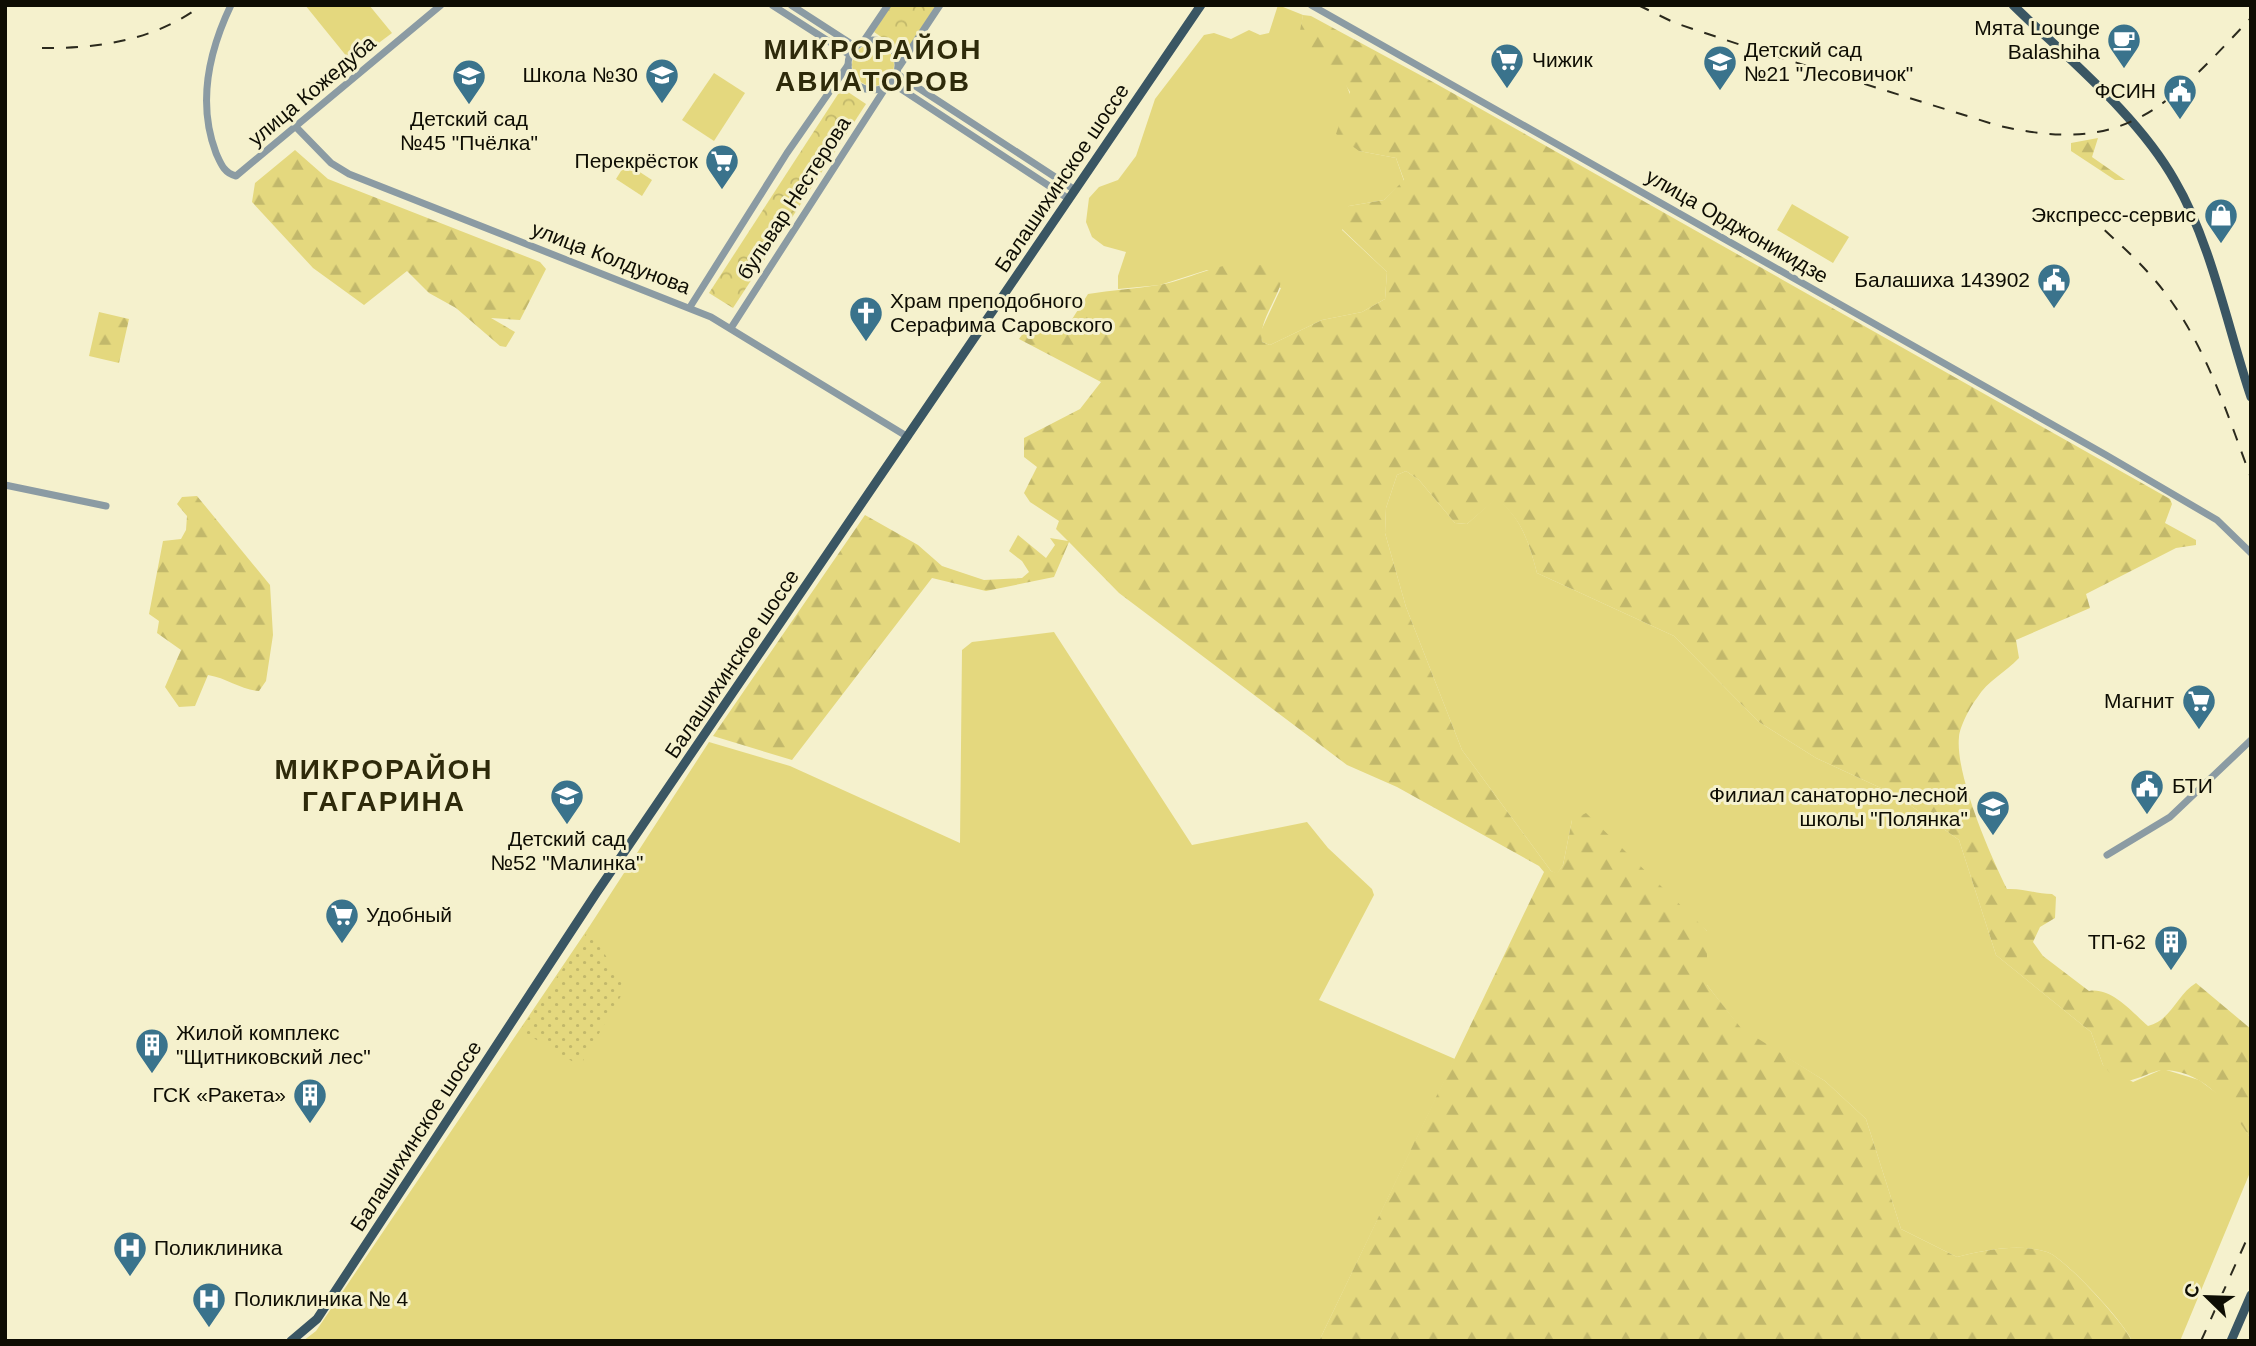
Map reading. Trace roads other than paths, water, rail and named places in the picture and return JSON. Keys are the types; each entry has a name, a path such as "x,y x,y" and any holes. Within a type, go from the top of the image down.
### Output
{"main road":[{"name":"Балашихинское шоссе","path":"290,1341 317,1320 587,908 1201,5"},
{"path":"2012,5 2129,121 2153,148 2176,182 2199,233 2251,397"},
{"path":"2231,1341 2251,1295"}],"street":[{"name":"улица Кожедуба","path":"231,5 218,32 210,61 206,97 208,127 214,147 223,167 236,176 441,5"},
{"path":"772,5 850,55"},
{"path":"791,5 860,44 878,40 891,47 898,71 1075,190"},
{"path":"888,5 850,55 848,65 858,85 872,91 889,85 940,5"},
{"name":"улица Орджоникидзе","path":"1311,5 2106,455 2217,520 2251,553"},
{"name":"бульвар Нестерова","path":"690,307 787,153 848,65"},
{"path":"889,85 1069,199"},
{"name":"бульвар Нестерова","path":"731,328 889,85"},
{"name":"улица Колдунова","path":"296,127 331,163 349,174 690,307 731,328 908,437"},
{"path":"5,485 106,506"},
{"path":"2107,855 2170,817 2251,740"}],"railway":[{"path":"42,48 84,47 126,40 165,27 202,5"},
{"path":"1638,5 1675,23 1996,125 2041,133 2080,134 2113,128 2141,116 2168,99 2251,18"},
{"path":"2087,214 2151,275 2183,319 2216,385 2251,478"},
{"path":"2201,1341 2251,1230"}],"place":[{"name":"Мята Lounge Balashiha","path":"2124,70"},
{"name":"Чижик","path":"1507,90"},
{"name":"Детский сад №21 \"Лесовичок\"","path":"1720,92"},
{"name":"Школа №30","path":"662,105"},
{"name":"Детский сад №45 \"Пчёлка\"","path":"469,106"},
{"name":"ФСИН","path":"2180,121"},
{"name":"Перекрёсток","path":"722,191"},
{"name":"Экспресс-сервис","path":"2221,245"},
{"name":"Балашиха 143902","path":"2054,310"},
{"name":"Храм преподобного Серафима Саровского","path":"866,343"},
{"name":"Магнит","path":"2199,731"},
{"name":"БТИ","path":"2147,816"},
{"name":"Детский сад №52 \"Малинка\"","path":"567,826"},
{"name":"Филиал санаторно-лесной школы \"Полянка\"","path":"1993,837"},
{"name":"Удобный","path":"342,945"},
{"name":"ТП-62","path":"2171,972"},
{"name":"Жилой комплекс \"Щитниковский лес\"","path":"152,1075"},
{"name":"ГСК «Ракета»","path":"310,1125"},
{"name":"Поликлиника","path":"130,1278"},
{"name":"Поликлиника № 4","path":"209,1329"}],"district":[{"name":"МИКРОРАЙОН АВИАТОРОВ","path":"873,65"},
{"name":"МИКРОРАЙОН ГАГАРИНА","path":"384,785"}]}
